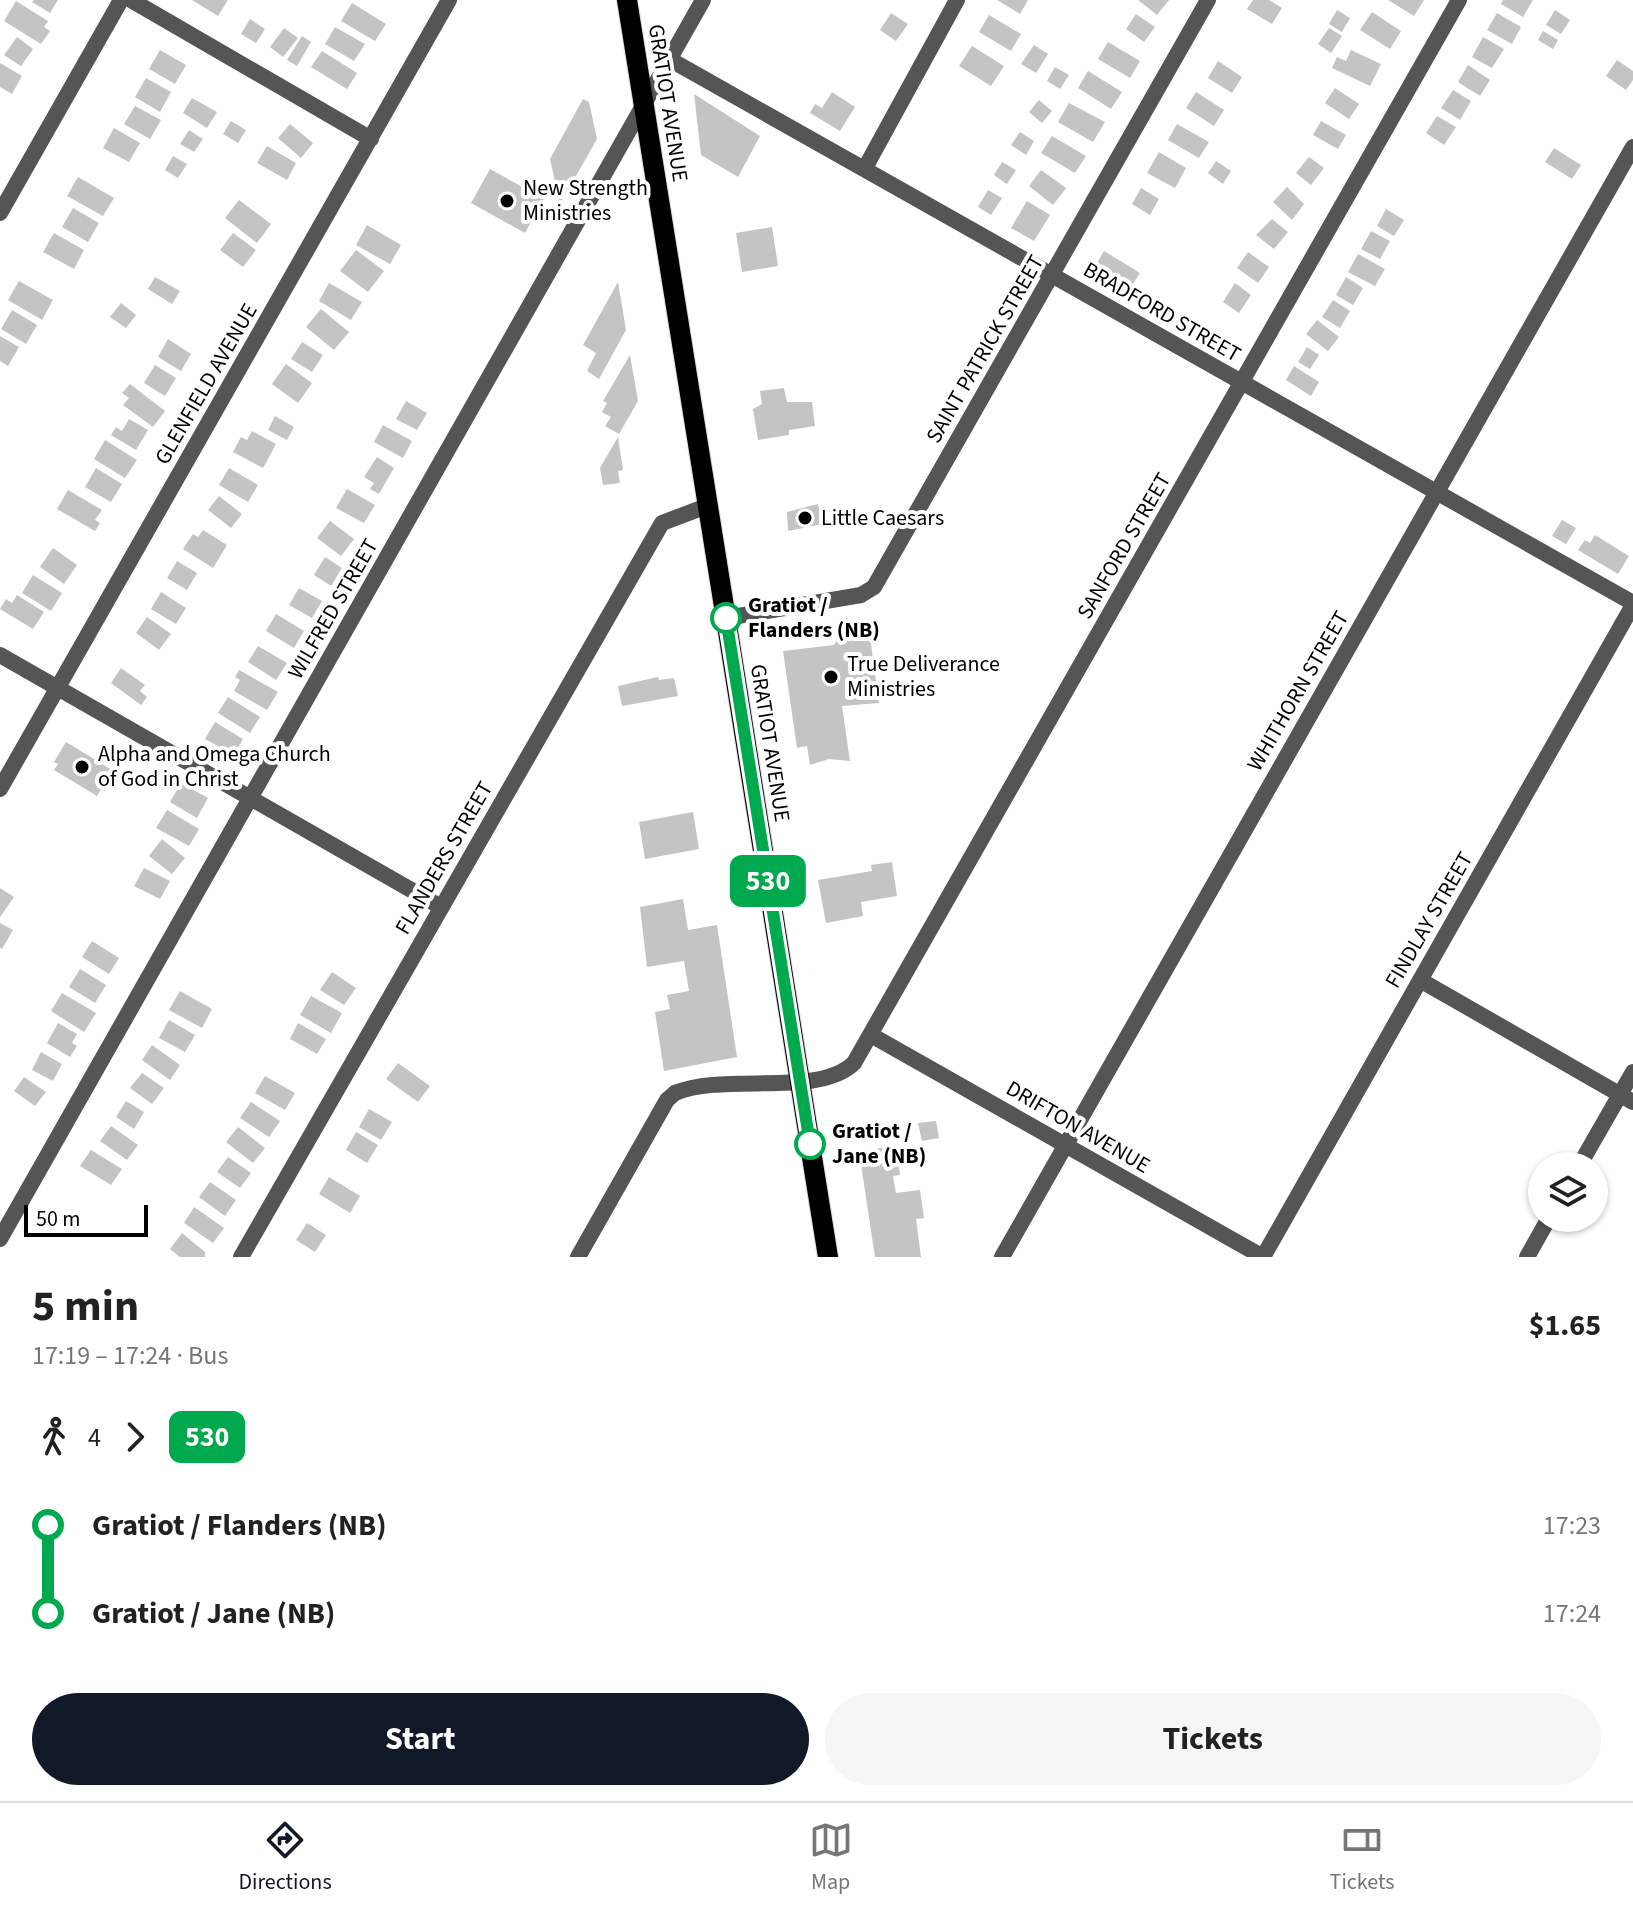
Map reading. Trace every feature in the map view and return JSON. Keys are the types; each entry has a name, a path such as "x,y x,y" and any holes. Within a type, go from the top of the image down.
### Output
{"main road":[{"name":"GRATIOT AVENUE","path":"627,0 828,1257"}],"street":[{"path":"0,213 121,0"},
{"path":"131,0 371,139"},
{"name":"GLENFIELD AVENUE","path":"0,789 449,0"},
{"name":"WILFRED STREET","path":"0,1239 703,0"},
{"path":"865,168 957,0"},
{"name":"SAINT PATRICK STREET","path":"726,618 861,595 874,587 1208,0"},
{"name":"SANFORD STREET","path":"578,1257 667,1100 675,1093 749,1080 800,1083 845,1072 871,1035 1459,0"},
{"name":"BRADFORD STREET","path":"669,59 1633,604"},
{"name":"WHITHORN STREET","path":"1002,1257 1633,147"},
{"name":"FLANDERS STREET","path":"241,1257 662,523 707,506"},
{"name":"FINDLAY STREET","path":"1263,1257 1633,604"},
{"path":"0,655 441,907"},
{"path":"1420,980 1626,1098"},
{"name":"DRIFTON AVENUE","path":"871,1035 1263,1257"},
{"path":"1589,1152 1626,1098 1633,1072"},
{"path":"1527,1257 1541,1232"}],"building":[{"path":"58,0 50,13 32,2"},
{"path":"192,0 228,0 218,16"},
{"path":"997,0 1028,0 1020,14"},
{"path":"1138,0 1169,0 1157,15"},
{"path":"1253,0 1269,0 1282,8 1272,24 1247,9"},
{"path":"1388,0 1424,0 1414,16"},
{"path":"1503,0 1533,0 1523,17 1501,4"},
{"path":"16,1 48,21 44,27 50,31 41,44 4,21"},
{"path":"352,3 386,24 375,41 341,21"},
{"path":"1337,10 1350,18 1342,32 1329,24"},
{"path":"1555,10 1570,20 1561,34 1546,25"},
{"path":"1372,12 1401,31 1390,49 1360,30"},
{"path":"891,13 908,24 896,41 880,30"},
{"path":"1497,13 1521,27 1512,44 1487,30"},
{"path":"1136,14 1155,27 1144,42 1126,29"},
{"path":"989,15 1021,34 1011,51 979,32"},
{"path":"250,19 265,29 256,43 241,34"},
{"path":"335,27 365,44 354,61 325,44"},
{"path":"284,28 298,38 283,57 270,47"},
{"path":"1329,28 1342,36 1331,53 1318,44"},
{"path":"1543,31 1558,40 1553,49 1538,40"},
{"path":"302,36 311,42 297,66 287,60"},
{"path":"17,37 33,49 21,66 4,55"},
{"path":"1483,37 1504,49 1492,68 1472,57"},
{"path":"1108,42 1140,61 1130,78 1098,59"},
{"path":"1034,45 1048,54 1036,73 1021,64"},
{"path":"972,46 1004,66 991,86 959,66"},
{"path":"160,50 186,65 175,84 149,69"},
{"path":"1351,50 1381,64 1370,86 1332,68 1337,57 1346,61"},
{"path":"322,51 357,73 347,89 311,67"},
{"path":"1617,60 1633,71 1633,80 1626,90 1606,76"},
{"path":"1218,61 1242,77 1232,93 1208,78"},
{"path":"0,63 22,76 12,94 0,87"},
{"path":"1468,65 1490,80 1480,96 1458,82"},
{"path":"1055,67 1069,75 1060,89 1047,81"},
{"path":"1088,71 1122,92 1111,109 1078,88"},
{"path":"146,78 171,92 160,112 135,97"},
{"path":"1335,88 1359,104 1349,119 1325,103"},
{"path":"1453,90 1471,101 1460,120 1441,108"},
{"path":"832,92 855,107 840,131 810,113 815,104 822,108"},
{"path":"1196,92 1224,110 1214,126 1186,108"},
{"path":"694,94 760,136 738,177 701,155"},
{"path":"192,98 217,112 207,128 183,113"},
{"path":"583,99 589,102 597,139 560,204 550,159"},
{"path":"1039,100 1052,111 1042,123 1029,112"},
{"path":"1069,103 1105,122 1093,142 1058,122"},
{"path":"135,106 161,120 150,139 124,124"},
{"path":"1437,116 1456,127 1444,145 1426,133"},
{"path":"231,121 246,130 238,143 223,134"},
{"path":"1321,121 1346,135 1338,149 1313,135"},
{"path":"290,124 313,143 301,158 278,138"},
{"path":"1177,124 1209,142 1199,158 1168,140"},
{"path":"114,128 140,143 129,162 103,148"},
{"path":"189,130 203,139 194,152 180,144"},
{"path":"1020,132 1034,141 1026,155 1011,145"},
{"path":"1052,136 1086,156 1075,173 1041,153"},
{"path":"267,146 296,163 287,180 257,163"},
{"path":"1554,148 1581,165 1572,179 1545,162"},
{"path":"1159,152 1186,168 1175,188 1147,173"},
{"path":"173,156 187,164 178,178 165,170"},
{"path":"1309,157 1324,168 1311,185 1296,173"},
{"path":"1216,161 1231,171 1223,184 1208,173"},
{"path":"1002,162 1016,170 1007,184 994,175"},
{"name":"New Strength Ministries","path":"490,169 544,199 525,233 471,203"},
{"path":"1041,170 1066,188 1053,205 1029,186"},
{"path":"78,177 114,198 103,216 67,196"},
{"path":"1287,187 1304,204 1292,220 1273,202"},
{"path":"1141,188 1159,199 1150,215 1132,204"},
{"path":"988,190 1002,198 991,215 978,207"},
{"path":"239,200 271,224 257,243 225,218"},
{"path":"1027,201 1050,215 1034,241 1011,228"},
{"path":"73,208 99,223 88,242 62,227"},
{"path":"1386,209 1404,220 1394,236 1377,226"},
{"path":"1272,219 1288,232 1274,249 1256,235"},
{"path":"367,225 401,245 390,264 356,245"},
{"path":"772,227 778,266 742,272 736,233"},
{"path":"1371,231 1390,241 1380,259 1361,249"},
{"path":"54,233 84,250 74,269 43,252"},
{"path":"233,233 256,250 243,267 220,250"},
{"path":"356,250 384,271 368,292 340,271"},
{"path":"1104,251 1140,273 1129,290 1094,268"},
{"path":"1248,252 1269,267 1258,283 1237,268"},
{"path":"1358,254 1385,269 1375,286 1348,272"},
{"path":"155,277 180,291 172,304 148,289"},
{"path":"1346,277 1363,288 1353,305 1336,295"},
{"path":"19,281 53,300 42,320 8,300"},
{"path":"618,282 626,330 599,379 587,371 596,353 583,345"},
{"path":"329,283 362,302 351,320 319,301"},
{"path":"1235,283 1251,295 1239,313 1223,302"},
{"path":"1333,300 1350,311 1340,328 1322,317"},
{"path":"121,303 136,315 126,328 110,317"},
{"path":"321,309 349,332 334,350 306,327"},
{"path":"12,310 37,325 26,344 1,329"},
{"path":"1317,320 1339,337 1328,351 1306,334"},
{"path":"1215,331 1233,342 1226,354 1208,343"},
{"path":"0,336 19,347 8,366 0,361"},
{"path":"168,339 191,354 181,371 158,357"},
{"path":"302,342 323,355 312,372 291,359"},
{"path":"1307,347 1319,355 1310,369 1298,362"},
{"path":"630,355 638,401 619,434 605,426 611,417 602,412 607,403 603,401"},
{"path":"286,364 312,383 298,403 272,384"},
{"path":"155,365 176,378 165,396 144,383"},
{"path":"1294,366 1319,382 1311,396 1286,380"},
{"path":"130,384 165,411 153,427 123,405 129,398 122,393"},
{"path":"784,388 787,402 812,402 815,426 789,430 789,435 758,440 753,409 762,404 760,391"},
{"path":"406,401 427,413 417,430 396,419"},
{"path":"275,416 294,427 287,440 268,430"},
{"path":"129,419 148,430 136,450 111,435 116,427 122,431"},
{"path":"383,425 412,441 403,458 374,442"},
{"path":"252,431 276,444 263,468 233,452 241,437 247,440"},
{"path":"618,437 623,470 618,471 620,483 603,485 600,468"},
{"path":"105,440 137,460 125,478 94,459"},
{"path":"377,457 394,468 379,494 370,489 374,483 364,477"},
{"path":"96,468 122,484 111,502 85,487"},
{"path":"229,468 258,485 248,502 219,485"},
{"path":"347,489 375,505 364,523 336,508"},
{"path":"68,490 102,510 95,520 100,523 95,531 57,509"},
{"path":"219,496 242,514 231,528 208,510"},
{"name":"Little Caesars","path":"818,504 822,524 788,531 787,512"},
{"path":"1562,520 1576,528 1566,544 1552,536"},
{"path":"330,521 354,539 341,556 317,538"},
{"path":"203,530 227,545 213,568 183,549 193,534 198,537"},
{"path":"1595,535 1629,556 1618,574 1578,550 1585,540 1590,543"},
{"path":"53,548 77,565 64,584 40,567"},
{"path":"325,557 342,568 331,586 314,575"},
{"path":"177,561 197,573 187,590 167,578"},
{"path":"33,575 62,593 51,611 22,593"},
{"path":"299,588 322,601 312,618 289,605"},
{"path":"161,592 186,608 176,624 151,609"},
{"path":"17,595 44,612 33,629 0,609 6,599 12,603"},
{"path":"276,614 304,631 294,648 266,631"},
{"path":"147,617 171,634 159,650 136,633"},
{"name":"True Deliverance Ministries","path":"869,629 879,703 842,706 850,761 829,759 810,765 807,746 797,748 783,651 834,645 842,633"},
{"path":"258,646 287,663 276,680 248,662"},
{"path":"121,668 145,685 140,691 147,697 141,705 111,683"},
{"path":"239,670 278,692 267,710 234,691 240,680 235,677"},
{"path":"658,677 659,680 674,678 678,696 622,706 618,686"},
{"path":"228,697 260,717 250,733 218,713"},
{"path":"215,722 243,739 234,755 205,739"},
{"name":"Alpha and Omega Church of God in Christ","path":"66,742 112,770 97,796 54,770 58,764 54,762"},
{"path":"181,783 208,798 197,818 170,802"},
{"path":"167,810 199,829 189,846 156,828"},
{"path":"693,812 699,849 645,859 639,822"},
{"path":"162,839 185,858 172,874 149,856"},
{"path":"892,862 897,896 861,902 863,916 826,923 818,880 872,871 871,865"},
{"path":"144,868 170,881 160,899 134,886"},
{"path":"0,888 14,897 0,917"},
{"path":"683,899 688,930 717,925 737,1057 664,1071 655,1012 670,1009 667,995 689,991 684,961 647,967 640,907"},
{"path":"0,923 13,930 2,949 0,948"},
{"path":"92,941 119,958 109,974 82,957"},
{"path":"80,969 106,985 95,1003 69,987"},
{"path":"332,972 356,988 344,1005 320,990"},
{"path":"180,991 212,1009 202,1028 169,1010"},
{"path":"62,993 96,1013 84,1032 51,1011"},
{"path":"311,996 342,1013 331,1033 300,1015"},
{"path":"169,1020 195,1035 185,1052 159,1038"},
{"path":"58,1023 77,1034 72,1043 77,1046 70,1057 47,1043"},
{"path":"298,1023 326,1039 317,1054 290,1039"},
{"path":"152,1045 180,1065 170,1080 142,1060"},
{"path":"41,1052 62,1064 53,1081 32,1070"},
{"path":"398,1063 430,1086 418,1102 386,1079"},
{"path":"142,1073 164,1088 152,1104 130,1088"},
{"path":"265,1076 295,1093 285,1110 255,1093"},
{"path":"24,1077 46,1092 35,1106 14,1091"},
{"path":"126,1101 144,1112 134,1129 116,1117"},
{"path":"251,1102 280,1121 269,1137 240,1118"},
{"path":"369,1109 392,1122 381,1140 359,1127"},
{"path":"936,1121 939,1138 922,1141 918,1123"},
{"path":"111,1126 138,1145 127,1160 100,1141"},
{"path":"238,1127 265,1148 253,1163 226,1142"},
{"path":"356,1132 378,1145 367,1163 346,1150"},
{"path":"896,1146 900,1175 893,1176 896,1193 920,1190 924,1218 916,1219 921,1257 875,1257 859,1151"},
{"path":"91,1150 122,1169 111,1185 80,1166"},
{"path":"228,1157 251,1173 240,1188 217,1172"},
{"path":"329,1177 360,1196 350,1213 319,1194"},
{"path":"210,1182 236,1200 225,1216 199,1197"},
{"path":"194,1207 224,1228 213,1243 184,1223"},
{"path":"307,1223 326,1235 315,1252 296,1240"},
{"path":"182,1233 205,1252 205,1257 180,1257 170,1249"}],"bus line":[{"name":"530","path":"726,618 810,1144"}],"place":[{"name":"New Strength Ministries","path":"507,201"},
{"name":"Little Caesars","path":"805,518"},
{"name":"Gratiot / Flanders (NB)","path":"726,618"},
{"name":"True Deliverance Ministries","path":"831,677"},
{"name":"Alpha and Omega Church of God in Christ","path":"82,767"},
{"name":"Gratiot / Jane (NB)","path":"810,1144"}]}
